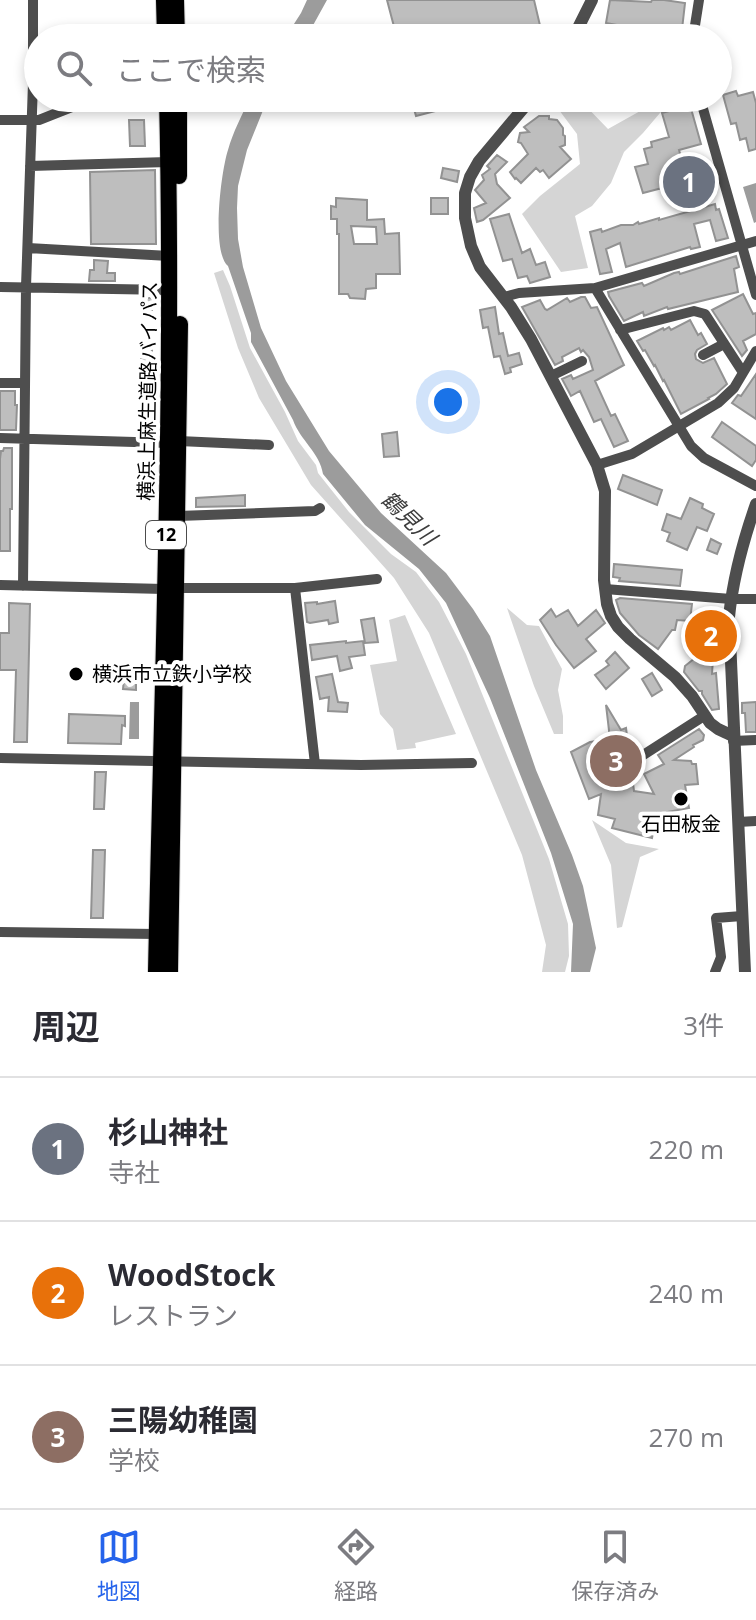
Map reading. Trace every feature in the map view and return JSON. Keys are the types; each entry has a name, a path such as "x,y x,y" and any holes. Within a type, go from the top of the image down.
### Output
{"main road":[{"path":"164,0 165,24"},
{"path":"176,0 177,24"},
{"name":"横浜上麻生道路バイパス","path":"167,112 169,290 178,516 170,588"},
{"name":"横浜上麻生道路バイパス","path":"170,972 167,761 179,112"},
{"name":"横浜上麻生道路バイパス","path":"156,972 167,761"}],"street":[{"path":"33,0 33,24"},
{"path":"580,24 592,0"},
{"path":"695,24 699,0"},
{"path":"23,586 31,112"},
{"path":"0,120 31,121 56,112"},
{"path":"520,112 479,161 470,177 465,193 465,218 471,246 480,267 531,339 597,465 605,491 605,589 611,616 618,627 675,677 704,716 718,729 733,738 756,740"},
{"path":"704,112 756,295"},
{"path":"30,166 168,162"},
{"path":"504,297 519,293 595,288 756,241"},
{"path":"28,248 169,256"},
{"path":"0,287 169,290"},
{"path":"595,288 691,446 704,458 756,486"},
{"path":"620,330 694,311 705,314 742,371"},
{"path":"703,355 724,344"},
{"path":"597,465 632,454 718,403 734,388 756,351"},
{"path":"551,376 582,361"},
{"path":"0,383 25,383"},
{"path":"0,438 269,445"},
{"path":"745,972 729,617 742,544 756,504"},
{"path":"178,516 315,511 320,508"},
{"path":"0,585 295,588 377,579"},
{"path":"295,588 315,764"},
{"path":"605,589 756,599"},
{"path":"637,759 704,716"},
{"path":"0,758 375,765 472,763"},
{"path":"738,822 756,821"},
{"path":"715,972 721,957 716,918 742,916"},
{"path":"0,932 157,934"}],"shaded area":[{"path":"307,0 327,0 314,24 294,24"},
{"path":"244,112 262,112 247,150 238,186 237,208 243,267 261,328 286,381 329,451 381,513 446,573 490,636 536,770 583,886 596,948 590,972 571,972 573,924 551,853 490,698 446,603 419,569 365,525 323,474 251,342 251,333 220,245 220,192 232,137"},
{"path":"560,112 592,112 608,129 638,112 661,112 624,152 611,183 592,206 575,216 588,268 561,272 522,214 580,164 577,134"},
{"path":"756,183 756,222 754,223 743,187"},
{"path":"223,270 250,348 318,473 349,512 391,554 416,572 439,602 466,654 549,859 568,924 569,956 565,972 542,972 546,945 522,855 429,633 394,578 311,485 259,398 238,348 214,273"},
{"path":"507,608 527,625 539,626 562,669 558,690 563,734 554,734"},
{"path":"405,615 456,734 415,743 416,748 397,750 393,729 380,714 370,665 397,661 389,620"},
{"path":"130,702 139,702 139,739 129,739"},
{"path":"592,820 626,843 659,849 640,857 622,927 617,928 611,865"}],"building":[{"path":"387,0 534,0 540,24 393,24"},
{"path":"610,0 685,3 683,24 606,23"},
{"path":"736,91 738,96 753,92 756,103 756,149 749,151 746,138 740,140 736,123 731,124 728,112 732,112 732,92"},
{"path":"692,112 701,144 679,150 688,181 693,182 696,190 694,194 670,198 666,187 643,193 635,167 648,164 644,149 652,147 651,142 669,137 662,113"},
{"path":"539,116 557,120 563,128 565,145 560,147 571,159 549,178 543,170 540,172 536,168 521,183 510,172 528,154 518,142 520,133 529,132 524,127"},
{"path":"129,120 144,120 145,146 130,146"},
{"path":"497,155 507,162 495,174 497,184 510,198 477,222 474,208 486,203 475,190 484,180 482,175 490,169 487,166"},
{"path":"443,168 459,171 457,182 441,178"},
{"path":"155,170 156,244 91,244 90,172"},
{"path":"336,198 367,200 367,220 384,219 385,234 399,233 400,274 376,274 376,288 366,289 365,299 339,294 339,234 337,219 331,219 331,206 336,207","holes":["351,226 376,227 377,244 354,244"]},
{"path":"431,198 448,198 448,214 431,214"},
{"path":"715,204 728,238 716,241 710,220 694,224 700,247 690,247 626,267 620,243 606,249 612,272 600,274 590,232 659,220"},
{"path":"509,214 522,253 530,249 536,265 545,262 550,277 530,283 527,276 518,278 512,259 503,261 490,219"},
{"path":"736,256 739,267 734,269 738,292 667,307 644,316 643,312 624,321 609,296 608,292 642,283 644,286 674,273 680,274"},
{"path":"94,260 108,261 107,273 115,273 115,281 89,281"},
{"path":"743,294 753,314 756,313 756,334 743,341 747,350 742,356 712,310"},
{"path":"585,297 591,308 597,307 624,365 595,381 611,416 615,414 628,441 614,447 601,419 594,422 580,391 571,396 562,379 571,375 573,379 593,370 589,357 579,348 562,357 563,361 555,365 522,307 540,300 547,310 567,298 570,302"},
{"path":"142,298 152,298 152,310 142,310"},
{"path":"495,307 499,334 503,333 508,356 519,353 522,364 510,368 511,372 505,374 500,356 494,357 488,327 483,328 480,310"},
{"path":"690,320 707,344 697,350 696,359 703,363 714,358 727,384 709,399 681,414 655,365 637,341 663,328 669,327 671,330"},
{"path":"144,343 152,343 152,362 141,362"},
{"path":"756,374 756,419 732,403 738,395 741,396"},
{"path":"0,391 15,391 16,430 0,430"},
{"path":"722,422 756,446 756,460 752,466 712,437"},
{"path":"397,432 399,456 384,457 382,434"},
{"path":"4,448 12,448 10,551 0,551 0,459"},
{"path":"623,475 662,490 657,505 618,489"},
{"path":"245,495 245,506 196,507 196,498"},
{"path":"690,498 714,514 707,531 697,527 687,550 667,541 670,533 662,530 667,514 681,519"},
{"path":"711,539 721,544 717,554 707,550"},
{"path":"614,564 682,570 680,586 619,581 620,578 613,577"},
{"path":"616,600 692,604 690,621 677,620 675,630 658,649 639,635 620,613"},
{"path":"335,601 338,622 307,622 305,603"},
{"path":"9,603 30,604 27,742 14,742 16,670 0,670 0,633 9,633"},
{"path":"551,609 556,617 568,610 578,626 596,610 605,623 586,639 596,651 574,668 540,620"},
{"path":"374,618 378,642 365,643 361,620"},
{"path":"691,626 715,628 712,674 716,673 719,709 712,710 702,691 684,672 685,666 695,658 696,643 689,640"},
{"path":"363,641 365,655 349,657 352,668 340,671 337,656 312,660 310,645"},
{"path":"615,652 629,668 606,689 595,675 609,665 606,661"},
{"path":"652,673 662,690 652,696 642,679"},
{"path":"332,674 338,702 348,703 347,712 328,711 329,697 320,699 316,677"},
{"path":"124,679 136,680 136,690 123,689"},
{"path":"756,702 756,732 746,732 742,703"},
{"path":"606,705 621,730 626,728 634,791 654,794 644,774 664,764 658,755 699,729 704,735 703,740 674,760 696,764 698,784 685,785 689,808 667,812 667,815 657,813 652,838 612,828 615,819 598,815 601,794 589,799 571,752 590,742 610,739"},
{"path":"69,714 125,716 121,744 68,743"},
{"path":"95,772 106,772 104,809 94,809"},
{"path":"93,850 105,850 103,918 91,918"}],"place":[{"name":"杉山神社","path":"689,182"},
{"name":"WoodStock","path":"711,636"},
{"name":"横浜市立鉄小学校","path":"76,674"},
{"name":"三陽幼稚園","path":"616,761"},
{"name":"石田板金","path":"681,799"}],"water label":[{"name":"鶴見川","path":"409,518"}]}
